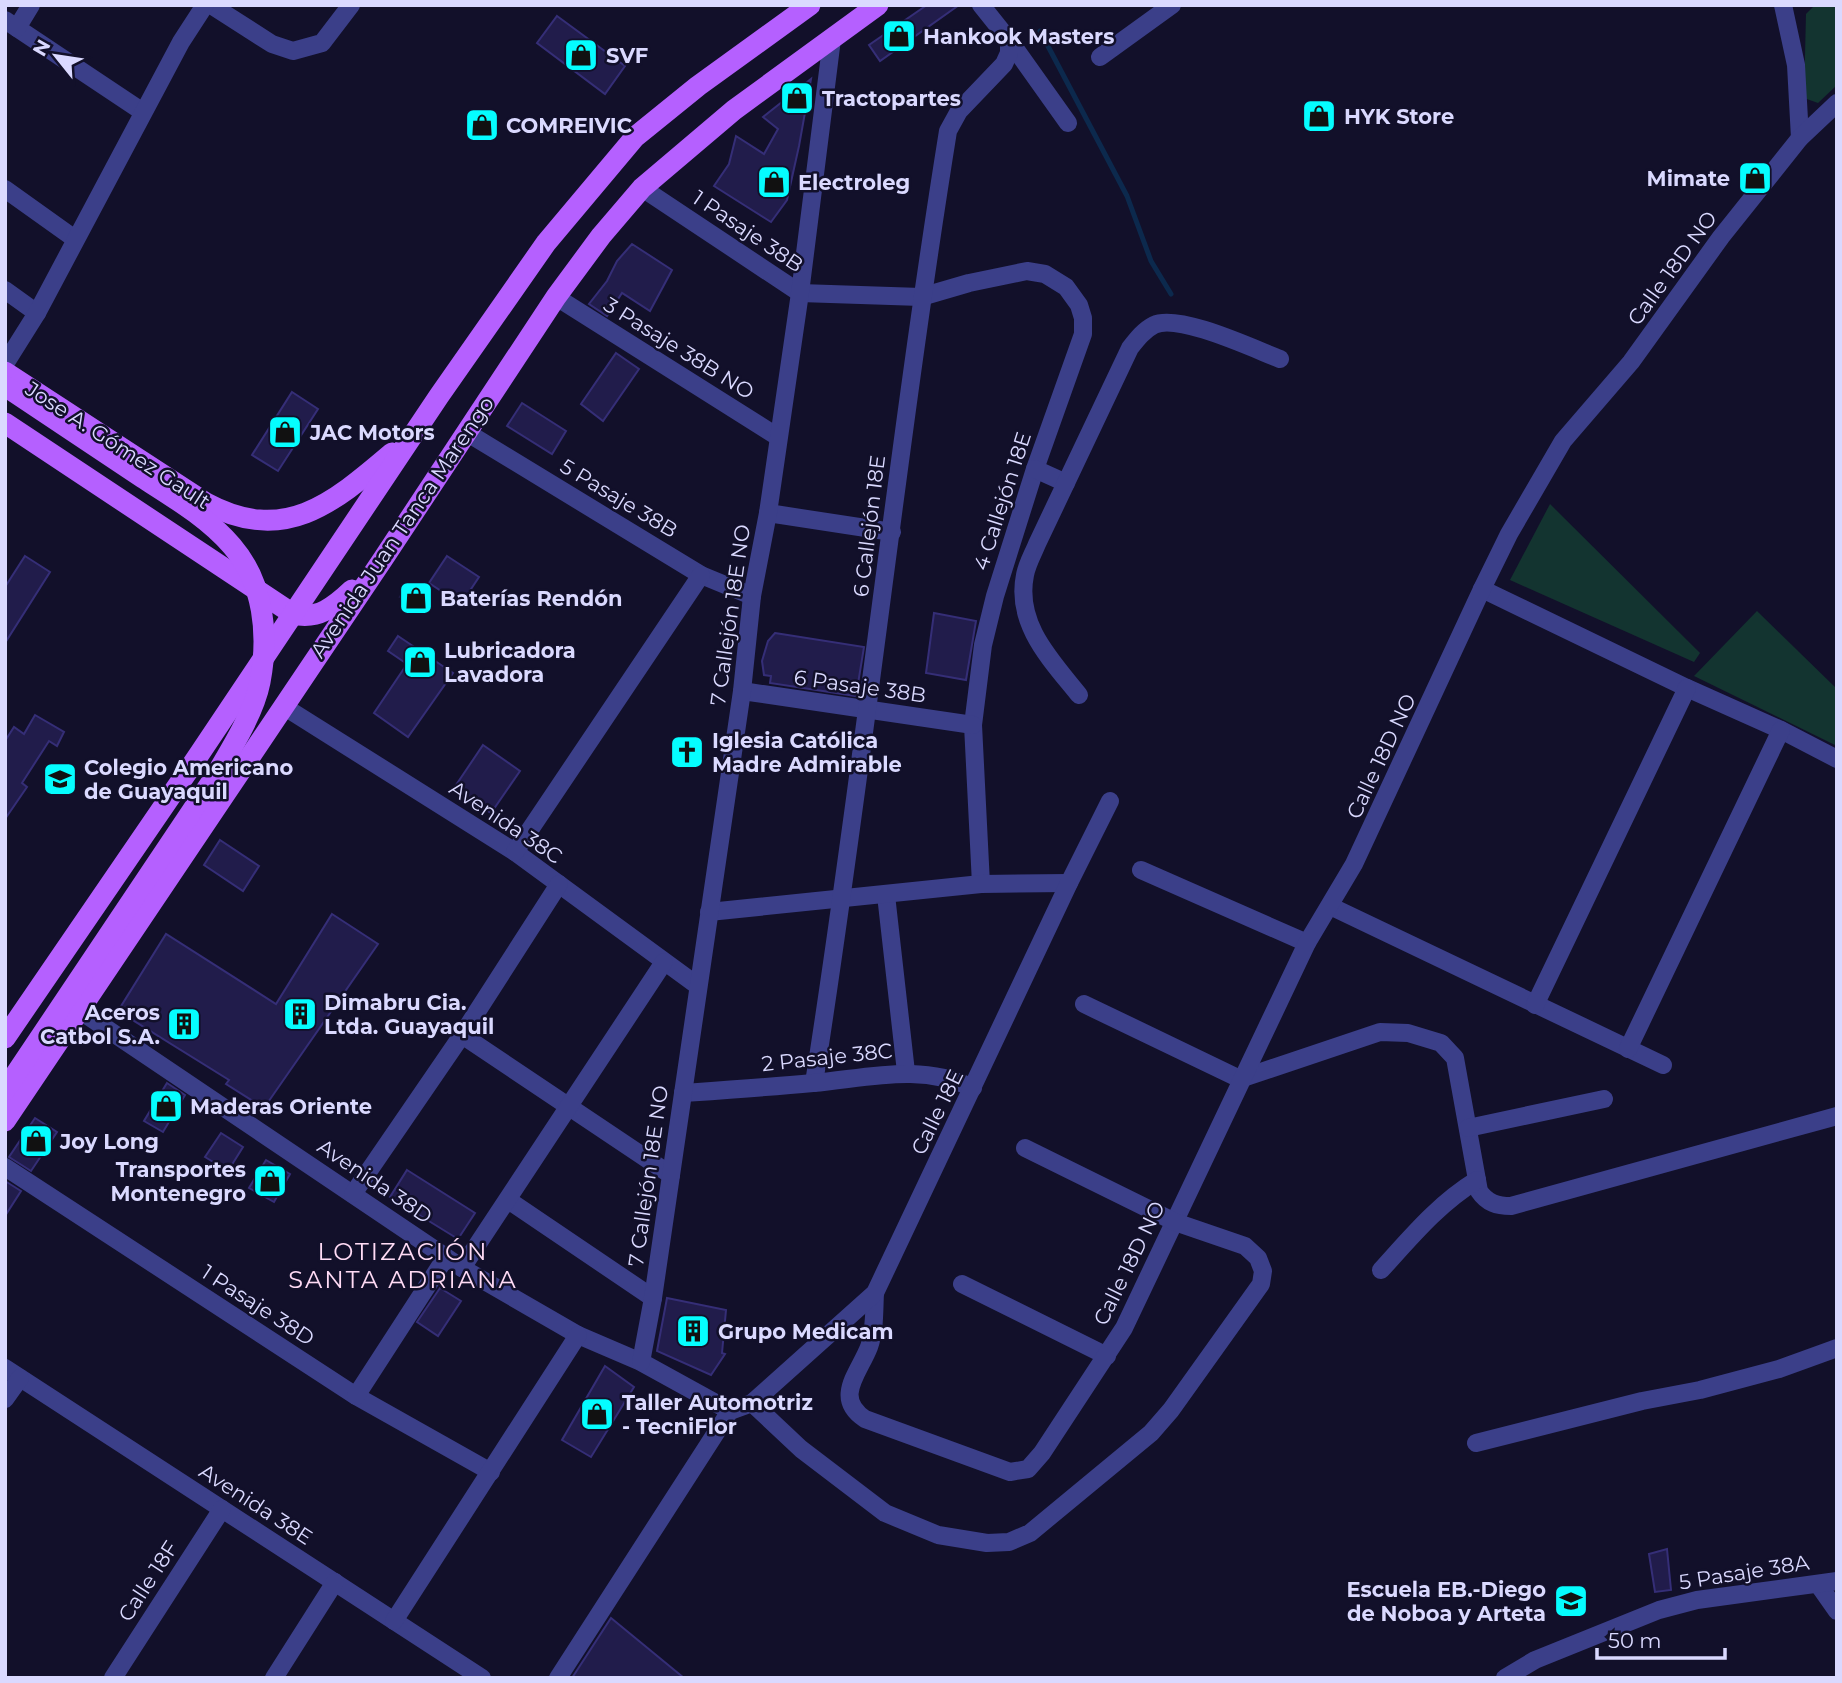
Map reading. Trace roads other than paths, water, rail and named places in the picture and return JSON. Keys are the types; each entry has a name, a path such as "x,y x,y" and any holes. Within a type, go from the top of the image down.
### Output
{"main road":[{"name":"Avenida Juan Tanca Marengo","path":"5,1038 545,243 635,137 698,86 810,5"},
{"name":"Avenida Juan Tanca Marengo","path":"5,1121 383,559 555,297 601,236 642,188 734,110 878,5"},
{"name":"Jose A. Gómez Gault","path":"5,372 205,503 234,516 257,520 281,521 324,505 356,484 415,433"},
{"path":"5,386 181,503 231,544 248,567 259,596 264,631 260,684 239,736 214,778 5,1090"},
{"name":"Jose A. Gómez Gault","path":"5,423 293,614"},
{"path":"293,614 318,615 336,605 383,559"}],"street":[{"path":"31,5 11,24 143,112"},
{"path":"5,364 37,313 181,42 205,5"},
{"path":"211,5 272,44 293,51 322,43 351,5"},
{"path":"981,5 1068,123"},
{"path":"1100,58 1172,5"},
{"path":"1783,5 1796,65 1800,138"},
{"name":"7 Callejón 18E NO","path":"641,1363 653,1298 742,691 752,596 768,513 800,293 832,39"},
{"name":"6 Callejón 18E","path":"814,1083 843,898 922,298 948,131 959,111 1004,64 1009,53 1009,40"},
{"name":"Calle 18D NO","path":"875,1293 874,1323 869,1346 849,1391 849,1402 855,1412 865,1419 1010,1472 1028,1469 1042,1453 1124,1328 1240,1079 1307,943 1371,830 1509,534 1563,441 1631,362 1721,237 1800,138 1837,103"},
{"name":"1 Pasaje 38B","path":"642,188 800,293 922,298 970,283 1027,271 1056,279 1074,295"},
{"path":"5,189 75,239"},
{"path":"5,290 37,313"},
{"name":"4 Callejón 18E","path":"981,884 972,725 984,645 995,596 1035,469 1083,334 1083,318 1074,295"},
{"name":"3 Pasaje 38B NO","path":"555,297 778,437"},
{"path":"1079,695 1045,653 1030,629 1023,600 1025,574 1130,348 1141,334 1155,324 1169,321 1186,324 1280,359"},
{"name":"5 Pasaje 38B","path":"466,432 701,575 752,596"},
{"path":"1035,469 1066,483"},
{"path":"768,513 892,532"},
{"path":"515,852 701,575"},
{"path":"1482,589 1837,759"},
{"path":"995,596 1023,600"},
{"path":"1535,1004 1687,688"},
{"name":"6 Pasaje 38B","path":"742,691 972,725"},
{"name":"Avenida 38C","path":"283,706 515,852 698,986"},
{"path":"1628,1049 1781,730"},
{"name":"Calle 18E","path":"752,1403 875,1293 1110,801"},
{"path":"1141,870 1307,943"},
{"path":"709,912 981,884 1069,883"},
{"path":"353,1194 462,1035 559,884"},
{"path":"886,895 906,1072"},
{"path":"1330,906 1663,1065"},
{"path":"462,1268 664,962"},
{"path":"1084,1004 1240,1079 1381,1032 1408,1033 1440,1043 1455,1058 1479,1191 1484,1199 1500,1206 1511,1206 1837,1116"},
{"name":"Avenida 38D","path":"79,1010 462,1268 578,1335 641,1363 730,1411"},
{"path":"462,1035 671,1175"},
{"name":"2 Pasaje 38C","path":"683,1093 814,1083 906,1072 951,1077 973,1088"},
{"path":"1468,1128 1604,1100"},
{"path":"558,1678 730,1411 752,1403 801,1449 885,1513 938,1535 987,1543 1010,1542 1030,1533 1151,1433 1171,1410 1261,1284 1263,1271 1258,1258 1245,1246 1175,1222 1025,1148"},
{"name":"1 Pasaje 38D","path":"5,1167 356,1396 491,1472"},
{"path":"1381,1270 1433,1212 1452,1195 1477,1180"},
{"path":"508,1200 653,1298"},
{"path":"356,1396 446,1257"},
{"path":"962,1284 1107,1356"},
{"path":"394,1621 578,1335"},
{"path":"1476,1443 1642,1401 1700,1390 1779,1369 1837,1348"},
{"path":"5,1399 13,1373"},
{"name":"Avenida 38E","path":"13,1373 482,1678"},
{"name":"Calle 18F","path":"113,1678 222,1508"},
{"name":"5 Pasaje 38A","path":"1505,1678 1535,1660 1659,1610 1697,1600 1837,1581"},
{"path":"274,1678 335,1582"},
{"path":"1818,1584 1837,1611"}],"waterway":[{"path":"1040,31 1127,196 1151,261 1171,294"}],"place":[{"name":"Hankook Masters","path":"899,36"},
{"name":"SVF","path":"581,55"},
{"name":"Tractopartes","path":"797,98"},
{"name":"HYK Store","path":"1319,116"},
{"name":"COMREIVIC","path":"482,125"},
{"name":"Mimate","path":"1755,178"},
{"name":"Electroleg","path":"774,182"},
{"name":"JAC Motors","path":"285,432"},
{"name":"Baterías Rendón","path":"416,598"},
{"name":"Lubricadora Lavadora","path":"420,662"},
{"name":"Iglesia Católica Madre Admirable","path":"687,752"},
{"name":"Colegio Americano de Guayaquil","path":"60,779"},
{"name":"Dimabru Cia. Ltda. Guayaquil","path":"300,1014"},
{"name":"Aceros Catbol S.A.","path":"184,1024"},
{"name":"Maderas Oriente","path":"166,1106"},
{"name":"Joy Long","path":"36,1141"},
{"name":"Transportes Montenegro","path":"270,1181"},
{"name":"Grupo Medicam","path":"693,1331"},
{"name":"Taller Automotriz - TecniFlor","path":"597,1414"},
{"name":"Escuela EB.-Diego de Noboa y Arteta","path":"1571,1601"}],"district":[{"name":"LOTIZACIÓN SANTA ADRIANA","path":"403,1265"}]}
